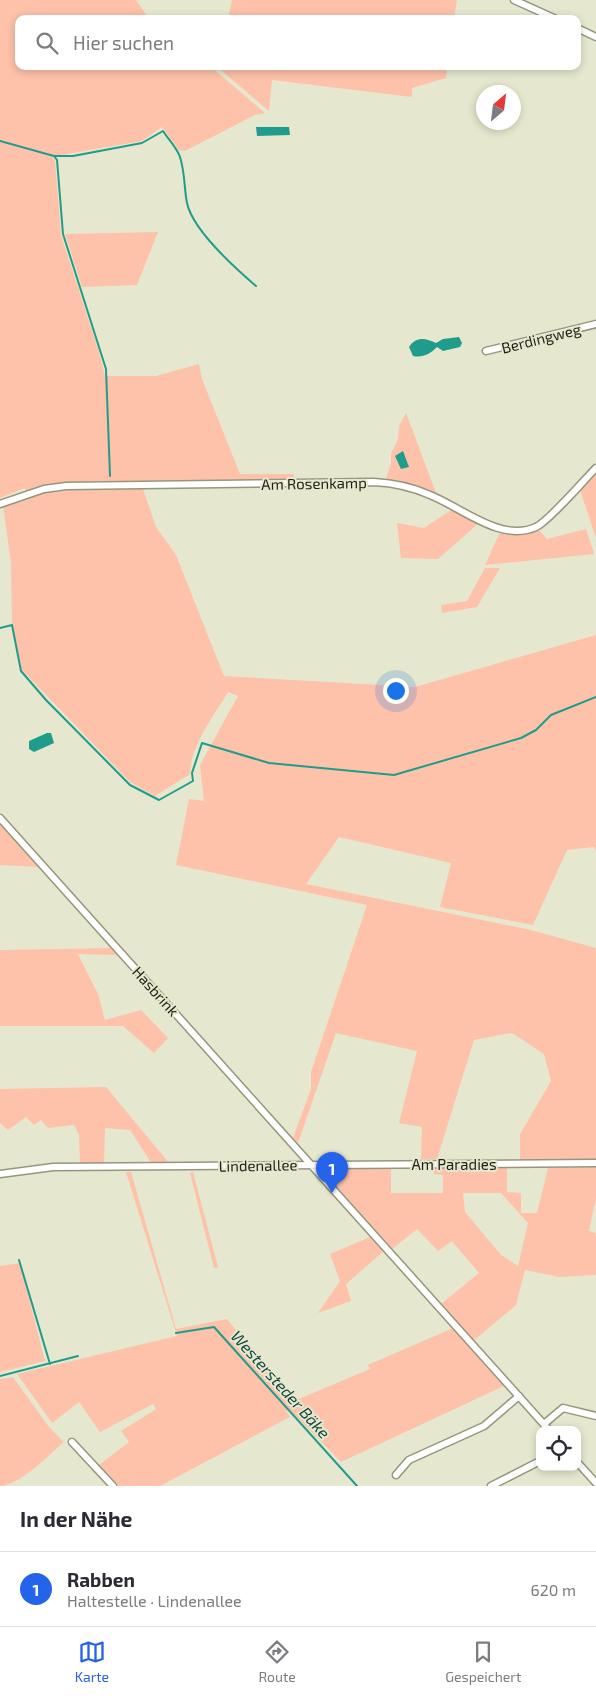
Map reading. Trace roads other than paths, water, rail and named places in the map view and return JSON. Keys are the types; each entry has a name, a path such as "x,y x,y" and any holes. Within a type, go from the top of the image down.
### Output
{"street":[{"path":"514,0 547,15"},
{"path":"581,30 596,37"},
{"name":"Berdingweg","path":"486,351 596,324"},
{"name":"Am Rosenkamp","path":"0,504 44,489 66,486 374,482 416,490 444,500 495,527 521,530 537,526 596,468"},
{"name":"Hasbrink","path":"0,818 312,1165"},
{"name":"Am Paradies","path":"312,1165 596,1163"},
{"name":"Lindenallee","path":"0,1174 53,1167 312,1165 544,1424"},
{"path":"396,1475 409,1460 484,1426 518,1396"},
{"path":"544,1424 563,1408 596,1416"},
{"path":"72,1442 113,1486"},
{"path":"491,1486 536,1463"},
{"path":"581,1466 596,1483"}],"water":[{"path":"256,127 289,127 290,135 257,136"},
{"path":"459,337 462,343 460,347 443,351 437,347 423,356 413,356 409,347 415,341 421,339 436,343 443,339"},
{"path":"403,451 409,467 401,469 395,456"},
{"path":"51,733 54,743 34,752 29,749 29,741"}],"waterway":[{"path":"54,156 73,156 142,143 163,131 180,157 187,203 197,225 216,248 256,286"},
{"path":"0,141 54,156 57,160 63,234 106,369 110,476"},
{"path":"0,628 12,625 21,671 46,700 130,785 159,800 193,781 192,773 202,743 269,763 394,775 521,738 536,730 551,715 596,697"},
{"path":"19,1260 50,1364"},
{"name":"Westersteder Bäke","path":"176,1333 214,1327 357,1486"},
{"path":"0,1376 78,1356"}],"place":[{"name":"Rabben","path":"332,1193"}]}
